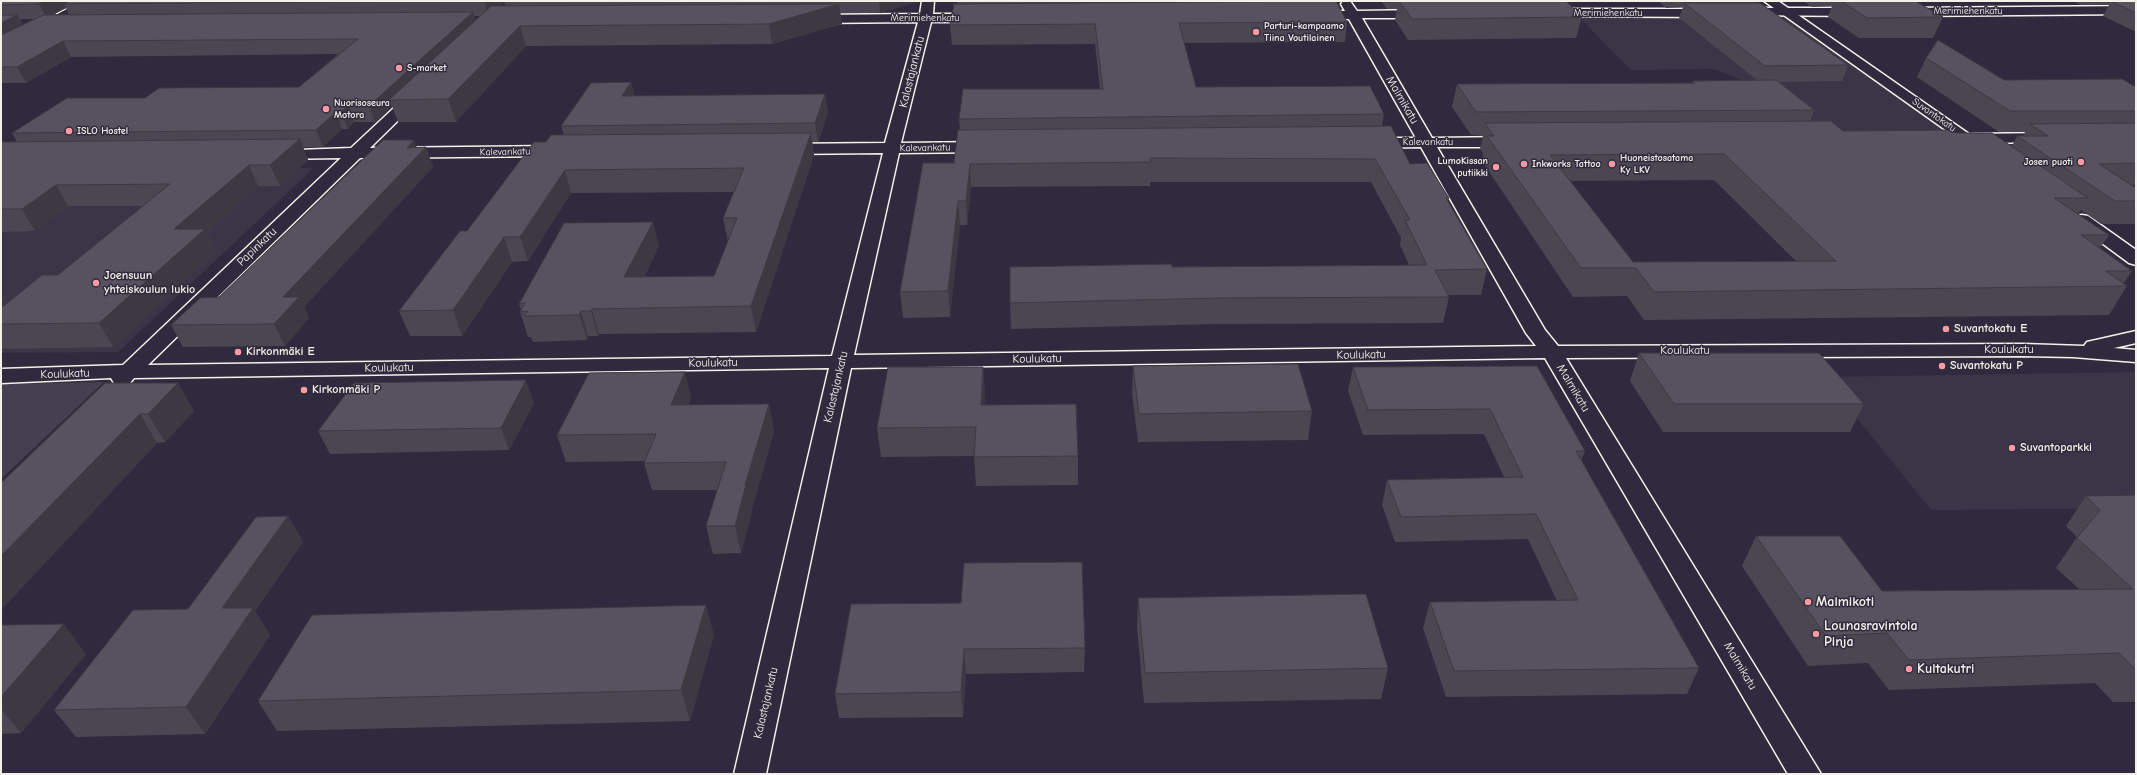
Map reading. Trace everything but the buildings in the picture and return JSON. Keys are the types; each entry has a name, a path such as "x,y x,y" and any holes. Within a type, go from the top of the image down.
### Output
{"street":[{"path":"1,49 92,1"},
{"name":"Suvantokatu","path":"1770,1 1995,158"},
{"path":"1301,15 1350,8 1439,14"},
{"name":"Malmikatu","path":"1350,8 1536,333 1552,352 1805,774"},
{"name":"Merimiehenkatu","path":"797,19 927,10 993,18"},
{"name":"Kalastajankatu","path":"750,774 842,362 892,148 927,10"},
{"name":"Merimiehenkatu","path":"1892,12 2136,10"},
{"name":"Merimiehenkatu","path":"1535,14 1876,12"},
{"path":"24,24 75,24"},
{"name":"Papinkatu","path":"107,392 428,83"},
{"path":"1941,139 2060,138"},
{"name":"Kalevankatu","path":"1358,143 1531,142"},
{"name":"Kalevankatu","path":"769,149 999,147"},
{"name":"Kalevankatu","path":"261,154 570,151"},
{"path":"2065,208 2136,259"},
{"name":"Koulukatu","path":"2073,351 2136,337"},
{"name":"Koulukatu","path":"1,376 1552,352 2073,351 2136,356"}],"shaded area":[{"path":"1785,13 1959,138 1824,139 1760,87 1713,69 1631,70 1576,14"},
{"name":"Joensuun yhteiskoulun lukio","path":"314,168 118,352 1,353 1,214 61,172"},
{"name":"Suvantoparkki","path":"2136,372 2136,508 1931,510 1824,377"},
{"path":"104,382 1,479 1,384"}],"place":[{"name":"Parturi-kampaamo Tiina Voutilainen","path":"1256,32"},
{"name":"S-market","path":"399,68"},
{"name":"Nuorisoseura Motora","path":"326,109"},
{"name":"ISLO Hostel","path":"69,131"},
{"name":"Josen puoti","path":"2081,162"},
{"name":"Inkworks Tattoo","path":"1524,164"},
{"name":"Huoneistosatama Ky LKV","path":"1612,164"},
{"name":"LumoKissan putiikki","path":"1496,167"},
{"name":"Joensuun yhteiskoulun lukio","path":"96,283"},
{"name":"Suvantokatu E","path":"1946,329"},
{"name":"Kirkonmäki E","path":"238,352"},
{"name":"Suvantokatu P","path":"1942,366"},
{"name":"Kirkonmäki P","path":"304,390"},
{"name":"Suvantoparkki","path":"2012,448"},
{"name":"Malmikoti","path":"1808,602"},
{"name":"Lounasravintola Pinja","path":"1816,634"},
{"name":"Kultakutri","path":"1909,669"}]}
